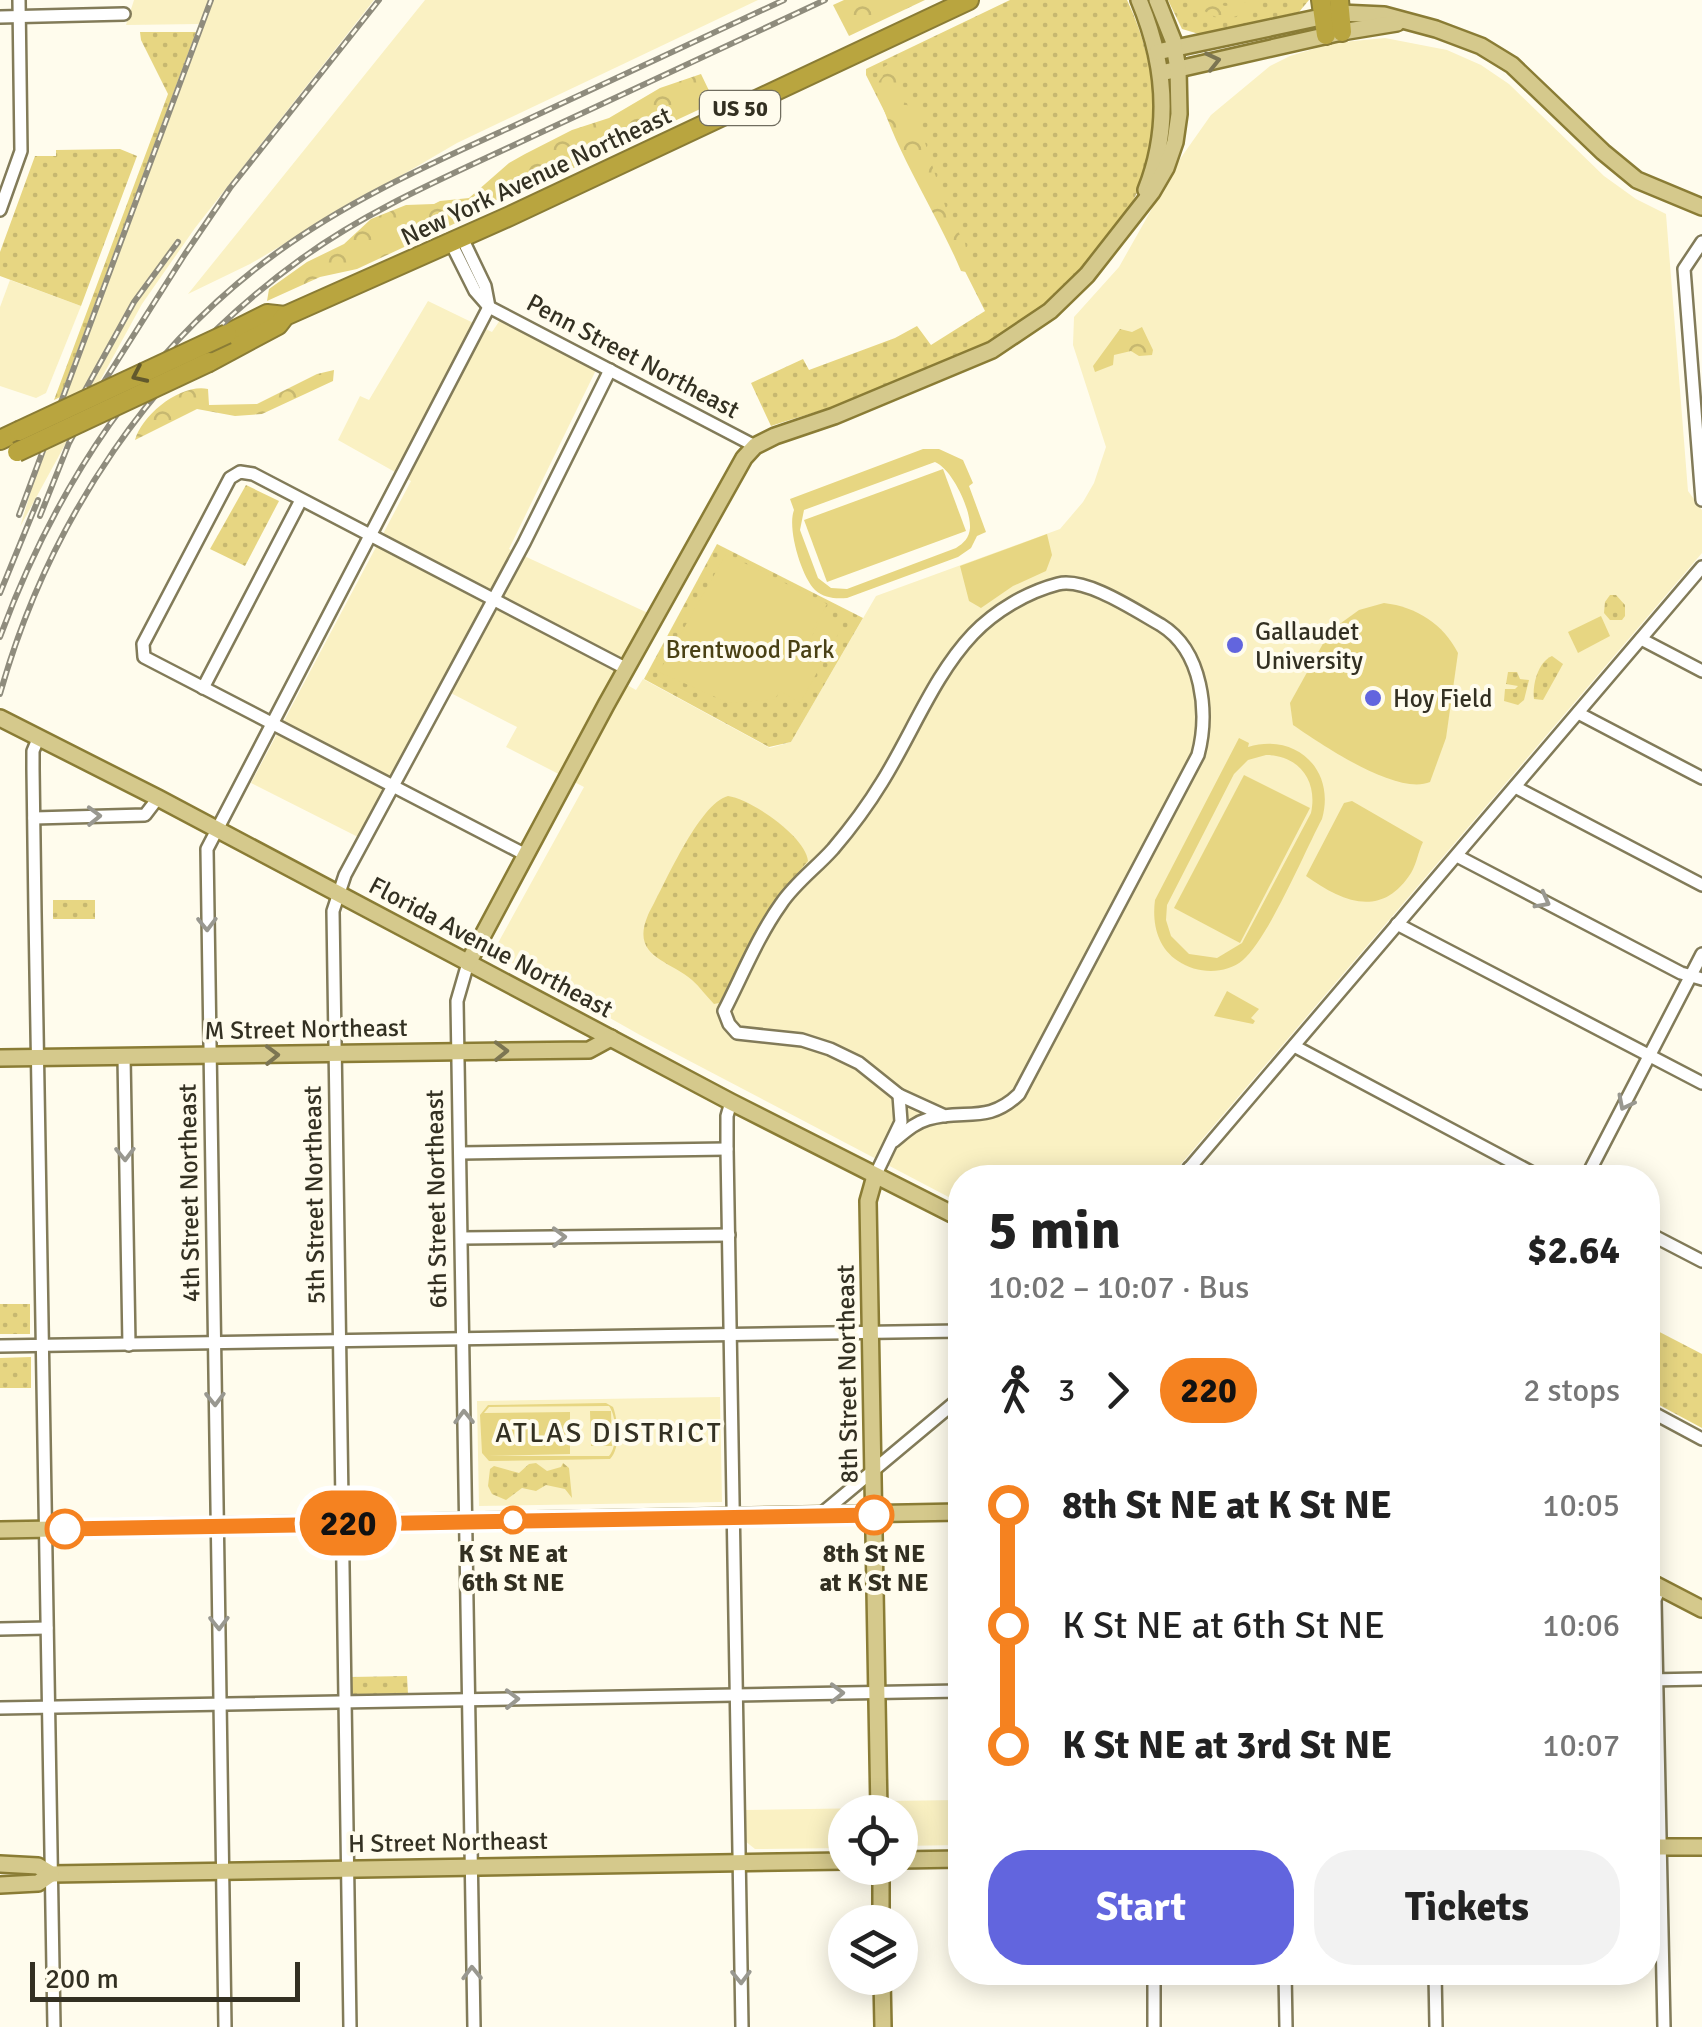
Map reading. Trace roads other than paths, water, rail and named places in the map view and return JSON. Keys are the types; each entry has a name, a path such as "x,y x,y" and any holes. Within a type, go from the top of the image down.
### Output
{"highway":[{"name":"New York Avenue Northeast","path":"8,456 209,362 278,324 285,316 457,240 969,0"},
{"name":"New York Avenue Northeast","path":"0,440 267,314 285,316"}],"main road":[{"path":"1135,215 1159,147 1162,118 1157,52 1139,0"},
{"path":"756,446 954,367 1015,336 1069,294 1105,255 1164,173 1173,150 1179,114 1178,69 1175,48 1157,0"},
{"path":"1157,52 1332,16 1402,22 1448,32 1491,52 1520,72 1630,174 1655,190 1702,207"},
{"path":"1161,73 1332,16"},
{"name":"6th Street Northeast","path":"468,963 744,458 756,446"},
{"name":"Florida Avenue Northeast","path":"0,718 948,1212"},
{"name":"M Street Northeast","path":"0,1058 589,1050 610,1038"},
{"name":"8th Street Northeast","path":"875,1176 868,1200 880,1795"},
{"path":"0,1530 948,1512"},
{"path":"1660,1587 1702,1609"},
{"path":"1660,1847 1702,1847"},
{"path":"918,1860 948,1860"},
{"name":"H Street Northeast","path":"0,1885 38,1882 51,1874 828,1861"},
{"name":"H Street Northeast","path":"0,1864 38,1866 51,1874"},
{"path":"882,1995 883,2027"}],"street":[{"path":"0,210 21,151 19,0"},
{"path":"0,17 124,14"},
{"path":"457,240 474,291 489,307"},
{"path":"1702,242 1684,268 1698,401 1702,500"},
{"name":"Penn Street Northeast","path":"489,307 756,446"},
{"name":"4th Street Northeast","path":"226,2027 206,856 215,829 489,307"},
{"name":"5th Street Northeast","path":"350,2027 332,911 336,893 493,602 610,370"},
{"path":"526,855 142,653 148,634 230,478 238,472 251,474 627,670"},
{"path":"203,688 301,500"},
{"path":"1192,1165 1702,567"},
{"path":"894,1141 928,1118 992,1113 1019,1094 1198,756 1204,713 1200,684 1190,660 1166,628 1085,586 1060,584 1032,594 995,614 974,633 936,686 880,785 832,849 780,906 724,1011 737,1032 802,1040 830,1050 859,1063 899,1095 945,1116"},
{"path":"1641,639 1702,671"},
{"path":"1578,713 1702,778"},
{"path":"38,739 34,751 34,818 54,2027"},
{"path":"1515,787 1702,885"},
{"path":"34,818 145,816 158,798"},
{"path":"1457,856 1696,977"},
{"path":"1398,924 1702,1083"},
{"path":"1593,1165 1649,1056 1696,977 1702,954"},
{"name":"6th Street Northeast","path":"468,963 458,995 458,1052 474,2027"},
{"path":"1294,1046 1518,1165"},
{"path":"124,1057 129,1346"},
{"path":"875,1176 901,1122 899,1095"},
{"path":"731,1102 726,1116 742,2027"},
{"path":"460,1153 727,1149"},
{"path":"462,1238 728,1234"},
{"path":"1660,1238 1702,1261"},
{"path":"0,1346 948,1331"},
{"path":"820,1515 948,1408"},
{"path":"1660,1416 1702,1439"},
{"path":"0,1629 47,1628"},
{"path":"1660,1680 1702,1679"},
{"path":"0,1708 948,1691"},
{"path":"1660,1920 1664,2027"},
{"path":"1154,1985 1154,2027"},
{"path":"1285,1985 1286,2027"},
{"path":"1435,1985 1436,2027"}],"railway":[{"path":"19,515 211,0"},
{"path":"40,516 88,407 185,254 230,188 379,0"},
{"path":"0,637 48,527 109,425 145,377 228,292 302,235 389,185 784,0"},
{"path":"0,694 21,629 78,507 154,397 248,301 301,259 383,208 825,0"},
{"path":"83,394 134,302 178,242"},
{"path":"0,593 38,500"}],"place":[{"name":"Gallaudet University","path":"1235,645"},
{"name":"Hoy Field","path":"1373,698"},
{"name":"8th St NE at K St NE","path":"874,1515"},
{"name":"K St NE at 6th St NE","path":"513,1520"}],"district":[{"name":"ATLAS DISTRICT","path":"609,1433"}],"park label":[{"name":"Brentwood Park","path":"750,649"}]}
